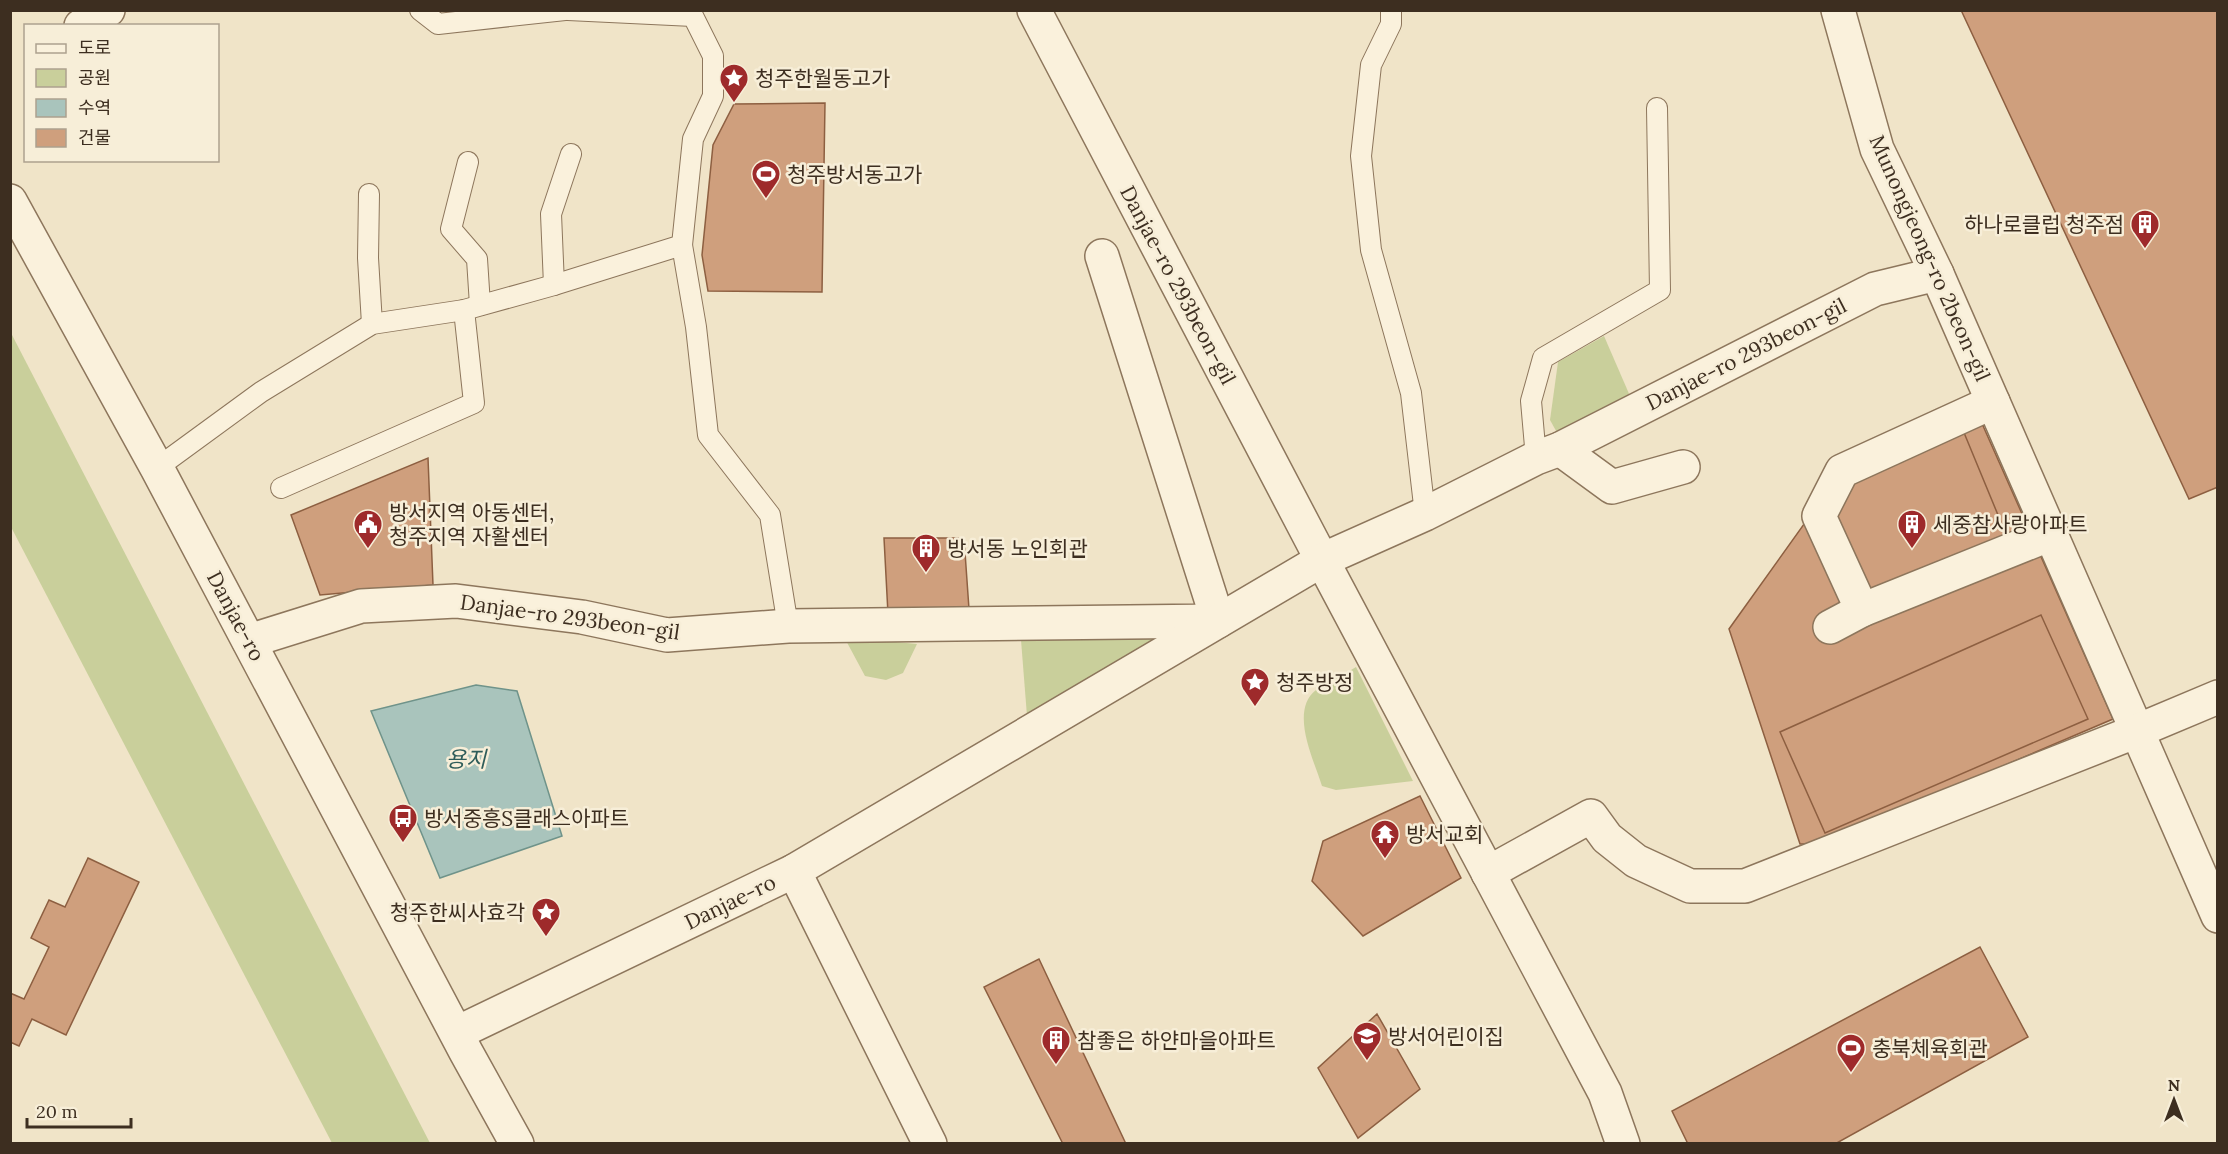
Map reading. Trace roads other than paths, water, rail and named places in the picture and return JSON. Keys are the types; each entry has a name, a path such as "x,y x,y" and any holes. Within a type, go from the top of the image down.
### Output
{"street":[{"path":"84,24 108,10"},
{"name":"Danjae-ro 293beon-gil","path":"1034,10 1608,1099 1623,1143"},
{"name":"Munongjeong-ro 2beon-gil","path":"1838,10 1877,149 1937,274 2217,916"},
{"name":"Danjae-ro","path":"10,201 158,468 456,1033 517,1143"},
{"path":"1102,256 1218,621"},
{"name":"Danjae-ro 293beon-gil","path":"794,871 1322,560 1425,514 1548,454 1875,289 1937,274"},
{"name":"Munongjeong-ro 2beon-gil","path":"1862,610 1819,516 1842,471 1993,402"},
{"path":"1548,454 1612,487 1683,466"},
{"path":"1830,627 1862,610 2051,534"},
{"name":"Danjae-ro 293beon-gil","path":"249,641 361,606 456,601 582,617 667,635 788,626 1218,621"},
{"path":"1488,873 1591,816 1607,838 1636,861 1690,886 1744,886 2137,731 2217,697"},
{"name":"Danjae-ro","path":"456,1033 794,871 930,1143"}],"lane":[{"path":"420,10 438,24 567,10 693,13 713,56 713,96 693,139 682,245 696,327 708,435 770,515 788,626"},
{"path":"1391,10 1391,24 1371,65 1361,156 1371,250 1411,393 1425,514"},
{"path":"1548,454 1531,401 1543,358 1660,290 1657,108"},
{"path":"555,285 551,214 571,154"},
{"path":"281,488 474,403 472,308 477,259 451,229 468,162"},
{"path":"369,194 368,258 372,324"},
{"path":"158,468 261,392 372,324 472,308 555,285 682,245"}],"water":[{"name":"용지","path":"476,685 517,691 562,836 440,878 371,711"}],"place":[{"name":"청주한월동고가","path":"734,104"},
{"name":"청주방서동고가","path":"766,200"},
{"name":"하나로클럽 청주점","path":"2145,250"},
{"name":"방서지역 아동센터, 청주지역 자활센터","path":"368,550"},
{"name":"세중참사랑아파트","path":"1912,550"},
{"name":"방서동 노인회관","path":"926,574"},
{"name":"청주방정","path":"1255,708"},
{"name":"방서중흥S클래스아파트","path":"403,844"},
{"name":"방서교회","path":"1385,860"},
{"name":"청주한씨사효각","path":"546,938"},
{"name":"방서어린이집","path":"1367,1062"},
{"name":"참좋은 하얀마을아파트","path":"1056,1066"},
{"name":"충북체육회관","path":"1851,1074"}]}
